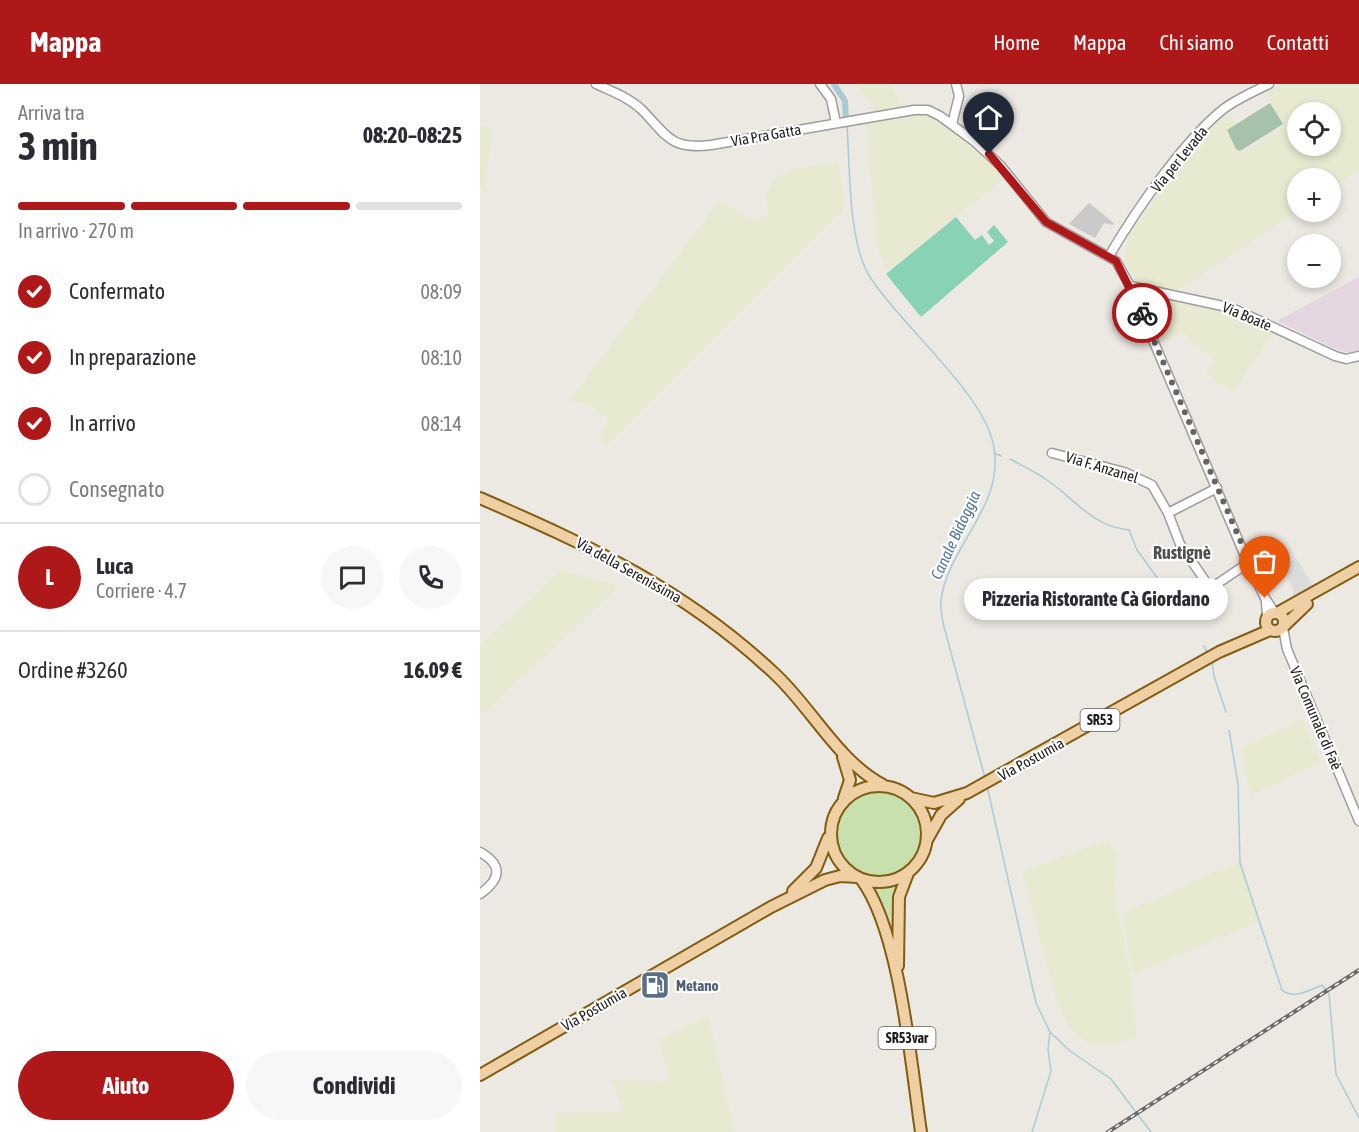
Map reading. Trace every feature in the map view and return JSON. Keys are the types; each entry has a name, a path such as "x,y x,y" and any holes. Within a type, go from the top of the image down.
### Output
{"main road":[{"name":"Via della Serenissima","path":"480,498 591,548 648,577 691,605 776,675 811,712 837,746"},
{"name":"Via Postumia","path":"1274,623 1359,567"},
{"name":"Via Postumia","path":"911,798 934,803 967,793 988,783 1359,573"},
{"path":"837,746 862,772 883,786"},
{"path":"837,746 850,772 849,788 831,827 831,842 835,855 844,867 859,878 888,881 909,872"},
{"path":"841,803 861,788 883,786"},
{"name":"SR53","path":"883,786 901,791 911,798"},
{"name":"Via Postumia","path":"927,840 941,815 967,793"},
{"path":"911,798 924,818 927,840"},
{"name":"Via Postumia","path":"771,907 800,885 816,868 824,854 831,827"},
{"name":"SR53","path":"909,872 919,861 927,840"},
{"name":"SR53var","path":"898,981 899,897 909,872"},
{"name":"Via Postumia","path":"480,1075 771,907 825,880 840,876 859,878"},
{"name":"SR53var","path":"859,878 872,893 880,913 898,981 921,1132"}],"street":[{"name":"Via Pra Gatta","path":"596,84 627,98 663,135 684,146 711,145 895,112 927,110 952,124 1001,166 1046,222 1116,261 1130,286 1274,623"},
{"path":"820,84 831,99 838,123"},
{"path":"952,124 959,96 956,84"},
{"name":"Via per Levada","path":"1109,256 1124,229 1199,132 1222,109 1269,84"},
{"name":"Via Boate","path":"1130,286 1218,303 1335,356 1346,359 1359,356"},
{"name":"Via F. Anzanel","path":"1052,453 1124,472 1147,481 1155,487 1180,543 1210,588"},
{"path":"1168,513 1217,488"},
{"path":"1179,609 1248,563"},
{"name":"Via Comunale di Faè","path":"1274,623 1359,821"},
{"path":"480,852 496,863 497,868 492,883 480,894"}],"shaded area":[{"path":"1089,203 1114,223 1113,225 1104,223 1095,238 1069,224"},
{"path":"1359,277 1359,355 1338,350 1277,321 1341,288"},
{"path":"1296,558 1313,586 1293,596 1293,589 1282,567"}],"green space":[{"path":"856,84 890,84 904,109 878,114"},
{"path":"1280,84 1359,84 1359,170 1341,182 1341,168 1287,168 1287,218 1176,292 1137,284 1129,271 1124,255 1128,236 1196,143 1214,124 1230,114 1237,125 1230,136 1243,153 1285,126 1265,92"},
{"path":"1270,103 1283,124 1240,151 1236,149 1227,130"},
{"path":"914,115 936,117 960,131 1007,176 887,271 877,245 866,124"},
{"path":"480,126 492,128 485,190 480,189"},
{"path":"839,162 843,209 607,445 601,441 600,437 609,417 591,406 570,400 719,201 744,216 763,220 768,214 766,192 776,177 792,169"},
{"path":"956,217 975,240 982,235 989,245 994,241 987,232 994,225 1008,242 921,317 886,274"},
{"path":"1177,297 1216,305 1275,330 1232,392 1206,374 1215,360 1183,332 1162,344 1152,320"},
{"path":"561,570 619,586 484,713 480,711 480,646"},
{"path":"1302,720 1321,762 1250,795 1241,747"},
{"path":"878,791 895,794 914,810 918,817 921,834 918,851 902,870 895,874 878,877 861,874 842,858 838,851 835,834 838,817 854,798 861,794"},
{"path":"1107,840 1117,854 1113,883 1129,969 1137,1037 1113,1044 1097,1044 1088,1043 1078,1036 1065,1021 1058,1005 1022,872"},
{"path":"1241,861 1260,921 1133,974 1122,914"},
{"path":"899,882 895,962 870,886 888,887"},
{"path":"708,1016 734,1132 556,1132 555,1113 624,1111 611,1080 670,1081 659,1040"}],"waterway":[{"name":"Canale Bidoggia","path":"834,84 845,101 846,122"},
{"name":"Canale Bidoggia","path":"847,125 851,204 863,262 870,277 884,296 940,360 975,405 988,427 994,448 995,469 991,489 946,580 941,603 943,623 985,778"},
{"name":"Canale Bidoggia","path":"994,453 1001,456"},
{"path":"1010,459 1047,480 1105,524 1129,530 1137,550 1172,598"},
{"path":"1204,646 1207,652"},
{"path":"1212,661 1214,676 1226,712"},
{"path":"1229,730 1238,784 1240,863 1282,990 1296,994 1322,985 1329,994 1336,1074 1359,1118"},
{"name":"Canale Bidoggia","path":"987,786 1036,1003 1050,1032 1070,1051 1111,1079 1151,1132"},
{"path":"1032,1132 1051,1071 1048,1050 1050,1032"}],"railway":[{"path":"1108,1132 1359,970"}],"way so far":[{"path":"1142,313 1265,598"}],"place":[{"name":"Pizzeria Ristorante Cà Giordano","path":"1265,598"},
{"name":"Metano","path":"655,985"}],"district":[{"name":"Rustignè","path":"1182,552"}],"route":[{"path":"989,154 1001,166 1035,212 1046,222 1102,251 1116,261 1142,313"}]}
